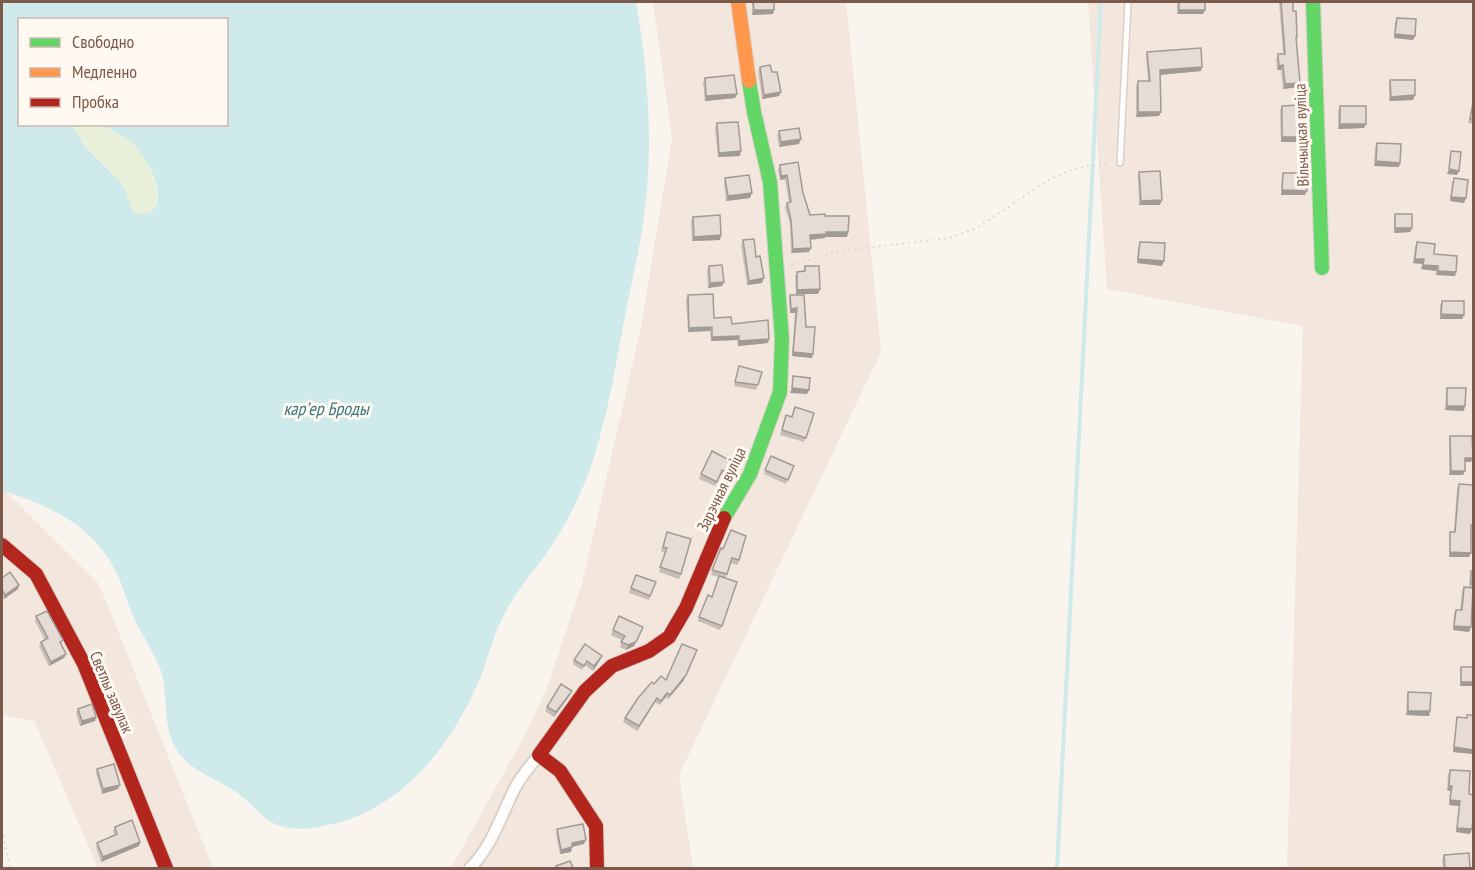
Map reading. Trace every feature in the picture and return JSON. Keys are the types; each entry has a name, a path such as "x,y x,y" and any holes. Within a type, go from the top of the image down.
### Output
{"street":[{"name":"Зарэчная вуліца","path":"538,756 585,691 612,666 650,651 669,637 686,608 723,520 750,474 780,392 782,339 770,182 754,112 738,2"},
{"name":"Вільчыцкая вуліца","path":"1313,2 1322,268"},
{"name":"Светлы завулак","path":"2,545 36,574 84,664 166,868"},
{"path":"470,868 476,863 494,832 518,784 538,756 560,771 596,826 597,868"}],"lane":[{"path":"1120,163 1128,2"}],"path":[{"path":"777,268 839,251 949,238 976,228 1050,179 1086,166 1102,166"},
{"path":"2,830 10,868"}],"shaded area":[{"path":"653,2 846,2 881,352 679,775 693,868 451,868 525,735 547,688 582,584 641,327 672,138"},
{"path":"1088,2 1473,2 1473,868 1287,868 1303,326 1107,289"},
{"path":"2,488 99,584 213,868 98,868 34,721 2,715"}],"green space":[{"path":"72,126 106,126 131,142 148,166 156,186 155,205 150,211 142,214 133,212 119,180 76,133"}],"water":[{"name":"карʼер Броды","path":"2,2 636,2 648,95 647,190 644,221 612,387 597,448 580,494 565,523 503,617 483,671 459,720 427,765 387,801 363,814 337,823 313,828 289,828 268,820 240,795 186,761 173,743 170,734 161,671 135,620 107,556 95,542 68,519 19,496 2,491"}],"building":[{"path":"753,2 774,2 774,10 754,10"},
{"path":"1179,2 1205,2 1205,10 1179,10"},
{"path":"1281,2 1293,2 1293,11 1296,11 1300,83 1285,84 1283,65 1279,66 1278,54 1285,54"},
{"path":"1397,18 1416,19 1415,36 1395,34"},
{"path":"1201,48 1202,67 1160,70 1161,112 1138,112 1138,81 1150,81 1147,52"},
{"path":"770,65 772,72 777,72 781,92 764,95 760,67"},
{"path":"734,75 737,94 706,96 705,78"},
{"path":"1390,80 1415,80 1415,95 1391,97"},
{"path":"1473,103 1473,119 1470,119"},
{"path":"1301,105 1302,137 1282,137 1282,106"},
{"path":"1340,106 1366,106 1366,124 1340,124"},
{"path":"738,122 741,151 719,153 717,123"},
{"path":"799,128 801,139 781,142 779,131"},
{"path":"1377,143 1401,144 1400,163 1376,161"},
{"path":"1451,151 1461,152 1459,171 1449,169"},
{"path":"798,162 803,193 810,215 849,216 848,232 810,235 811,248 793,249 787,203 791,202 787,175 781,176 780,165"},
{"path":"1160,171 1162,200 1141,201 1139,172"},
{"path":"1283,173 1307,173 1307,191 1282,190"},
{"path":"749,175 752,193 728,196 725,178"},
{"path":"1454,178 1468,180 1466,198 1451,197"},
{"path":"1395,214 1412,214 1412,228 1395,228"},
{"path":"720,215 721,235 694,237 693,217"},
{"path":"754,239 756,257 760,256 764,278 749,281 743,240"},
{"path":"1140,242 1165,243 1164,261 1138,259"},
{"path":"1417,242 1435,244 1434,254 1457,256 1456,272 1438,271 1438,266 1423,265 1424,259 1415,259"},
{"path":"722,265 724,282 710,283 709,266"},
{"path":"805,266 819,266 820,289 797,290 797,272 805,271"},
{"path":"713,294 714,318 731,317 732,324 768,320 769,339 739,341 739,336 712,337 712,327 689,328 688,295"},
{"path":"790,295 804,295 806,327 815,327 813,354 793,352 797,308 791,309"},
{"path":"1442,301 1464,301 1464,315 1441,314"},
{"path":"739,366 762,372 758,385 735,382"},
{"path":"793,376 810,378 809,390 792,388"},
{"path":"1447,388 1466,388 1465,406 1447,406"},
{"path":"795,407 814,413 806,438 782,430 786,415 792,417"},
{"path":"1450,436 1472,436 1473,458 1465,458 1465,471 1451,471"},
{"path":"712,451 731,461 726,472 722,470 717,482 701,474"},
{"path":"771,456 794,466 788,480 765,470"},
{"path":"1459,484 1473,485 1471,553 1450,552 1450,532 1455,532"},
{"path":"731,530 746,536 739,560 732,558 727,574 712,570 721,548 723,549"},
{"path":"667,532 691,539 681,574 660,567 667,548 663,547"},
{"path":"1471,571 1473,571 1473,584 1471,584"},
{"path":"10,572 19,585 5,595 2,589 2,578"},
{"path":"636,575 656,582 650,596 631,588"},
{"path":"719,576 737,582 722,626 699,617 708,595 712,597"},
{"path":"1464,587 1473,588 1471,627 1454,626 1456,610 1462,610"},
{"path":"47,611 63,640 60,642 66,654 51,662 41,642 48,638 36,616"},
{"path":"619,616 643,627 636,642 628,645 621,642 625,636 613,630"},
{"path":"585,644 602,656 594,666 587,661 584,666 574,660"},
{"path":"682,644 697,650 686,675 670,695 667,693 661,701 657,698 639,726 625,718 652,682 654,684 661,676 666,680"},
{"path":"1461,667 1473,667 1473,682 1461,682"},
{"path":"561,684 572,691 556,712 547,707"},
{"path":"1408,692 1431,693 1430,711 1408,711"},
{"path":"92,704 96,717 82,721 78,709"},
{"path":"1467,715 1473,715 1473,750 1454,747 1457,717 1467,718"},
{"path":"114,764 120,785 103,789 97,769"},
{"path":"1450,770 1470,771 1469,794 1473,795 1472,829 1457,828 1460,801 1450,800 1452,786 1449,786"},
{"path":"132,820 140,842 103,857 97,843 117,834 115,827"},
{"path":"583,824 586,840 572,843 572,847 561,850 557,829"},
{"path":"1469,853 1470,868 1445,868 1444,855"},
{"path":"570,861 573,868 557,868 556,866"}],"waterway":[{"path":"1057,868 1101,2"}],"traffic: fast":[{"path":"1313,2 1322,268"},
{"path":"724,518 750,474 780,392 782,339 770,182 749,81"}],"traffic: slow":[{"path":"738,2 749,81"}],"traffic: jam":[{"path":"597,868 596,826 560,771 539,755 585,691 612,666 649,651 669,637 686,608 724,518"},
{"path":"2,545 36,574 84,664 166,868"}]}
